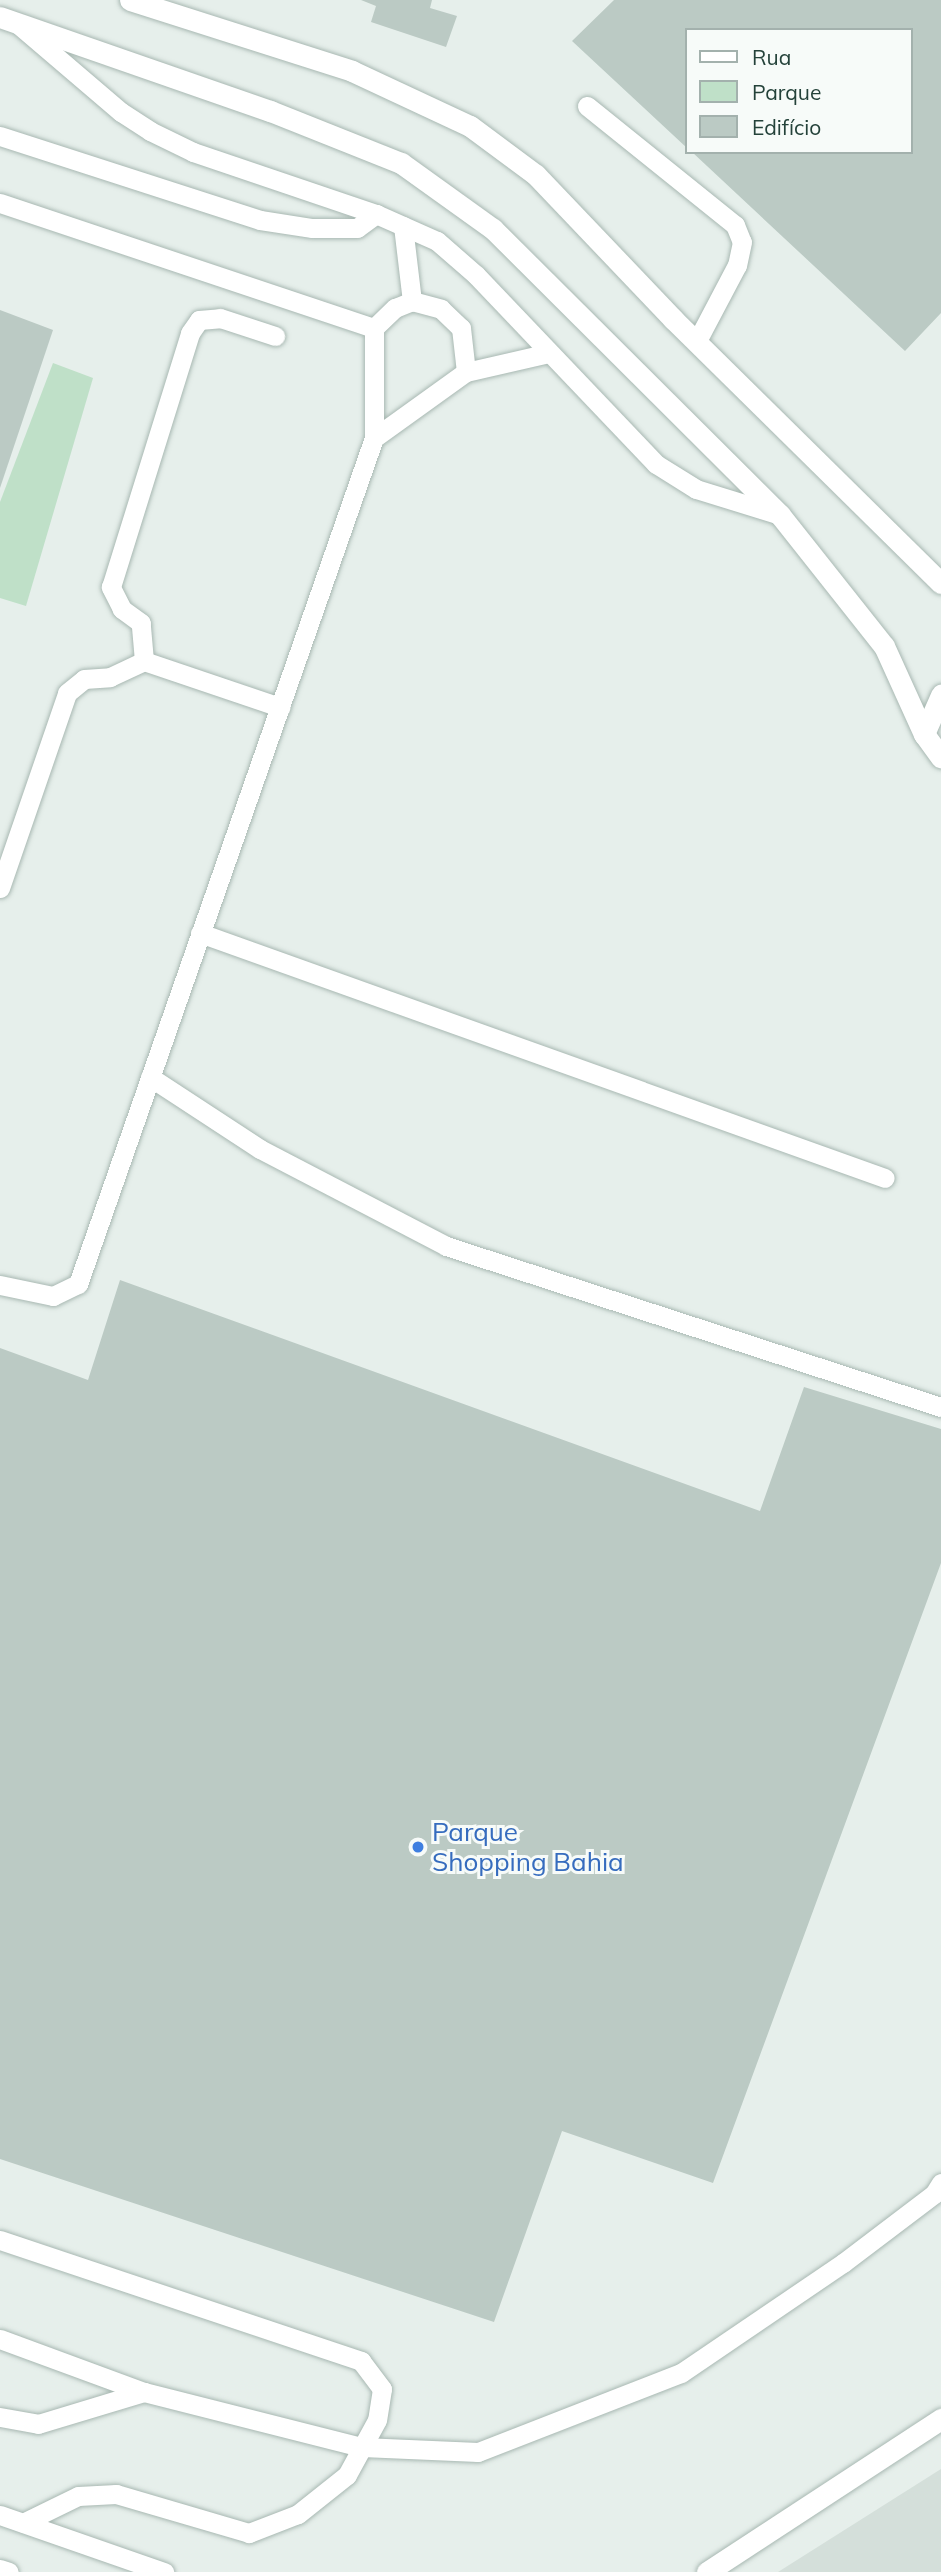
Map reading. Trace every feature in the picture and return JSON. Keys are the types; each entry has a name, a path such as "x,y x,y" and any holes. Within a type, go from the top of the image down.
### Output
{"street":[{"path":"130,0 352,71 470,126 536,175 697,341 941,583"},
{"path":"8,20 270,111 401,163 493,229 780,515 884,646 924,734 941,757"},
{"path":"924,734 941,695"},
{"path":"707,2572 941,2419"}],"lane":[{"path":"8,20 121,112 150,131 193,152 376,214 437,241 466,267 656,464 696,489 780,515"},
{"path":"587,106 735,225 743,242 737,265 697,341"},
{"path":"0,136 260,220 312,228 357,228 376,214"},
{"path":"0,203 374,328"},
{"path":"402,226 412,301"},
{"path":"0,1285 53,1296 78,1283 374,438 374,328 395,309 412,301 441,309 460,328 466,372"},
{"path":"144,661 141,623 122,609 111,587 190,333 199,320 220,318 275,336"},
{"path":"374,438 466,372 550,353"},
{"path":"0,888 66,693 84,679 110,677 144,661 280,707"},
{"path":"200,933 886,1178"},
{"path":"150,1077 260,1149 446,1246 941,1407"},
{"path":"0,2339 144,2392 362,2447 478,2452 681,2373 843,2263 938,2192"},
{"path":"0,2240 361,2361 382,2389 377,2420 347,2476 298,2514 249,2533 116,2494 78,2496 23,2523"},
{"path":"0,2417 38,2424 144,2392"},
{"path":"0,2515 164,2572"},
{"path":"0,2569 9,2572"}],"shaded area":[{"path":"941,2469 941,2572 778,2572"}],"green space":[{"path":"53,363 93,378 26,606 0,598 0,502"}],"building":[{"path":"361,0 432,0 430,8 457,16 446,47 371,22 376,6"},
{"path":"614,0 941,0 941,313 905,351 694,154 913,154 913,28 685,28 685,146 572,41"},
{"path":"0,310 53,330 0,488"},
{"name":"Parque Shopping Bahia","path":"120,1280 760,1511 804,1387 941,1429 941,1563 713,2183 562,2131 494,2322 0,2159 0,1348 88,1380"}],"place":[{"name":"Parque Shopping Bahia","path":"418,1847"}]}
